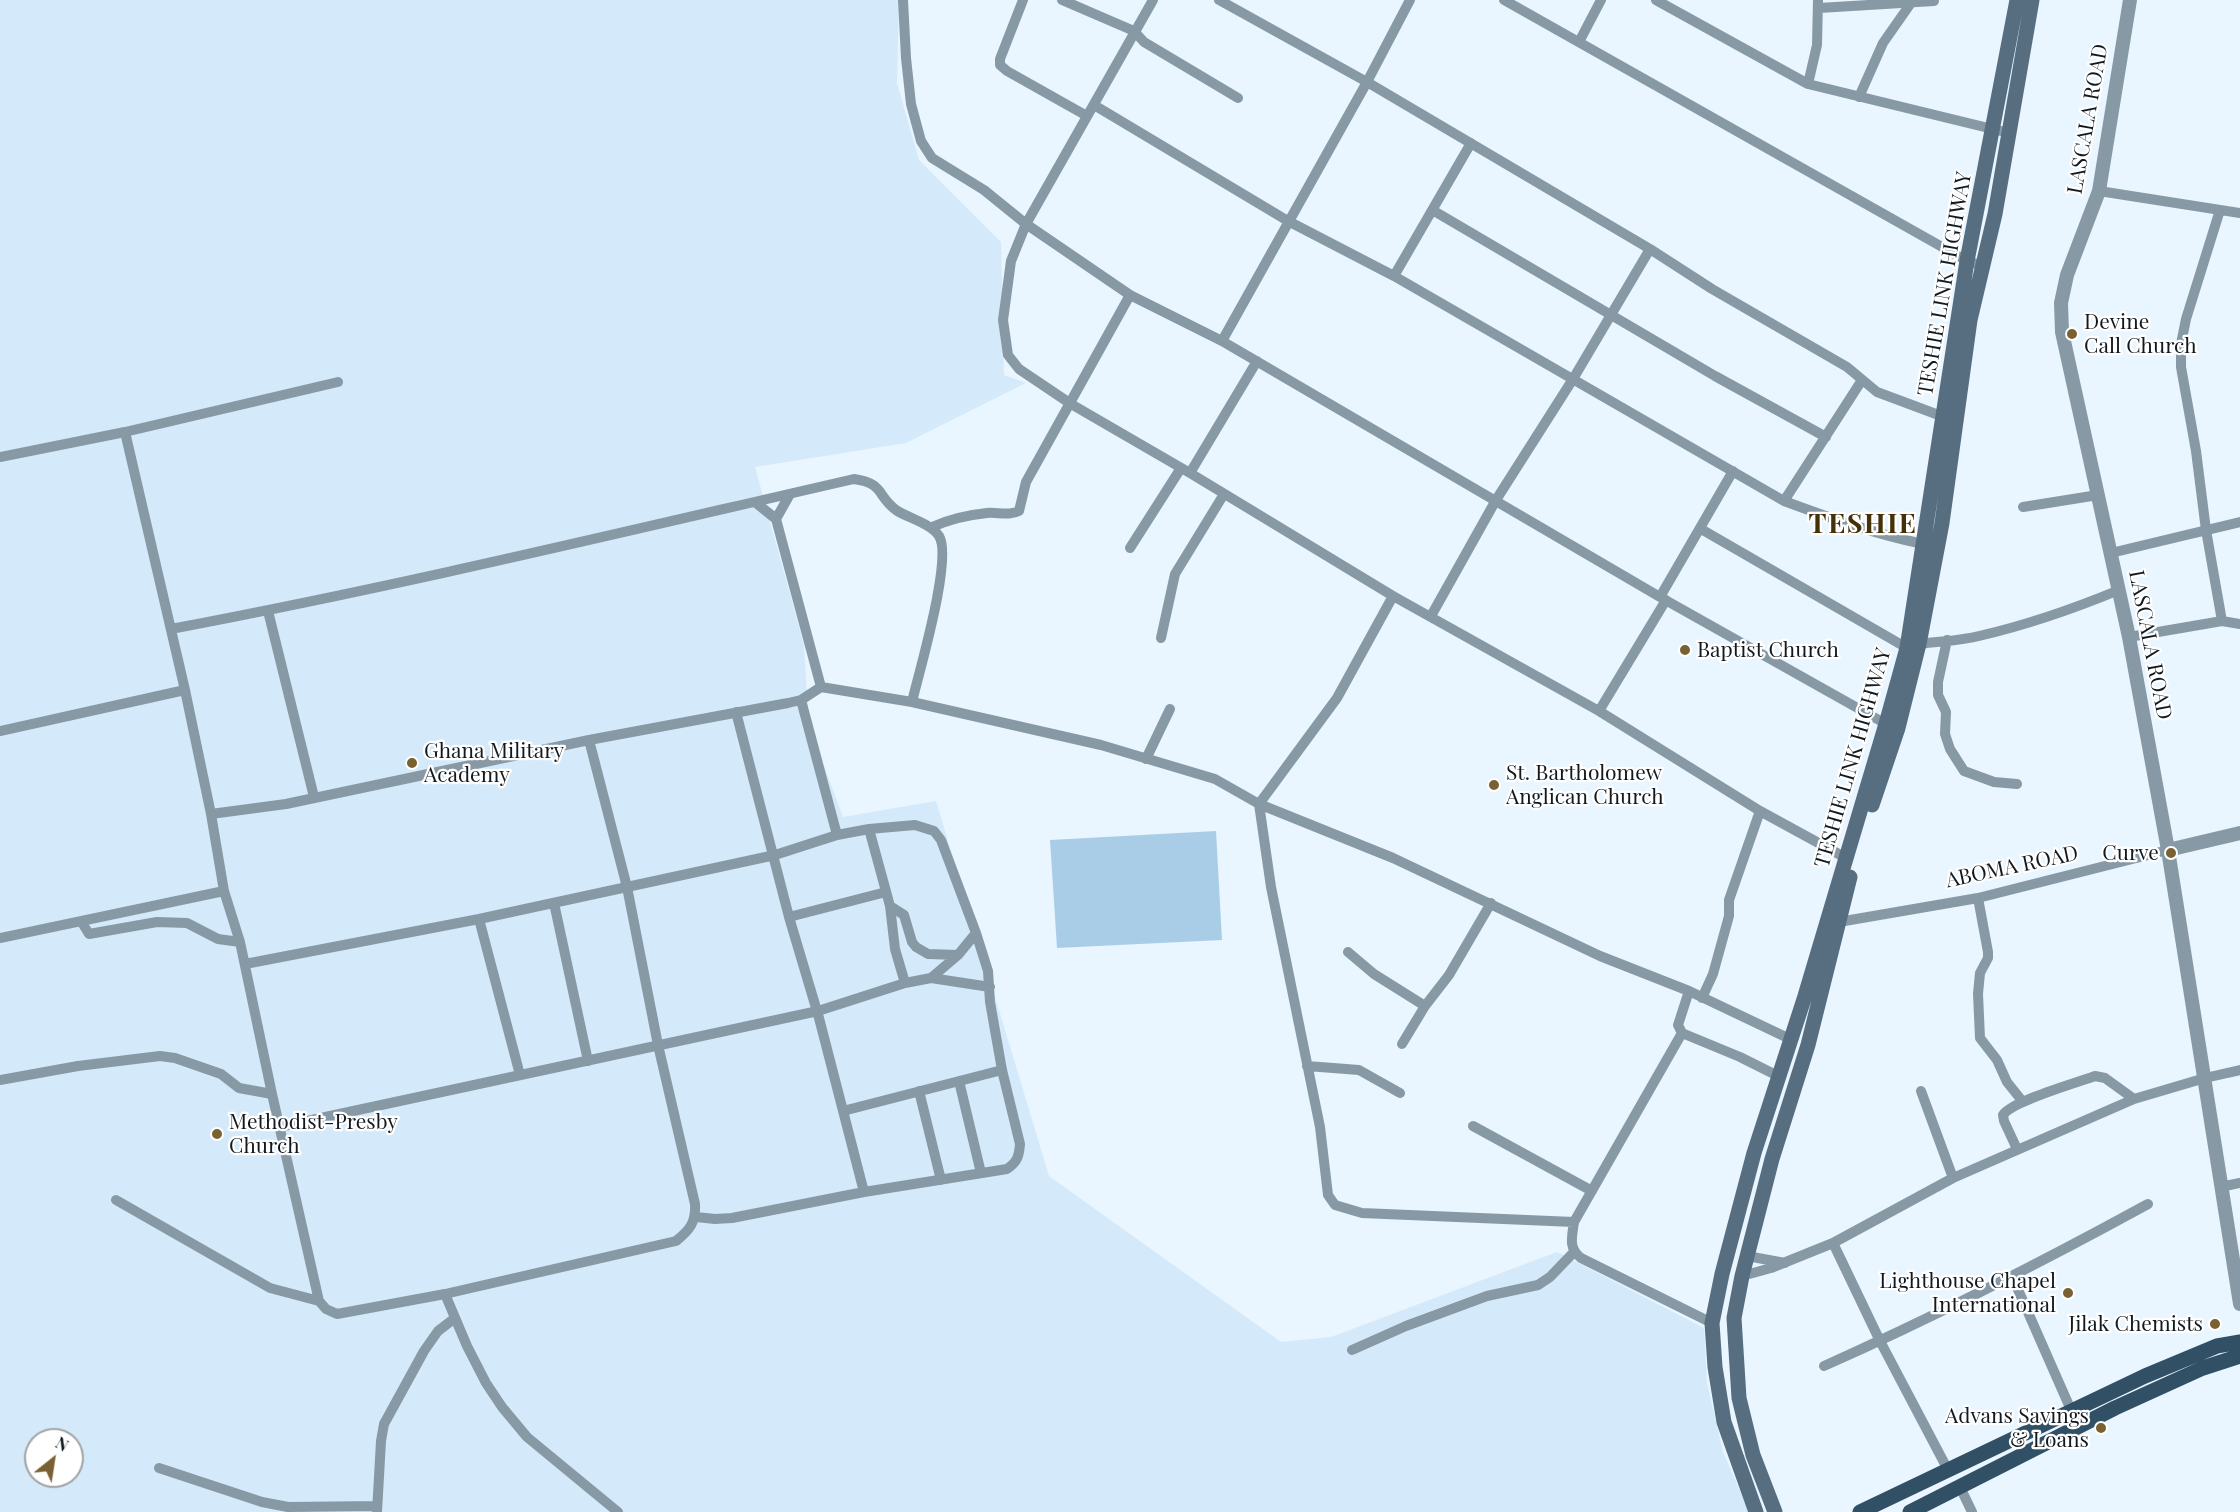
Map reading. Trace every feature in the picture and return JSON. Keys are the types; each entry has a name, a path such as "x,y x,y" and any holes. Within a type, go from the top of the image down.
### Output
{"main road":[{"name":"TESHIE LINK HIGHWAY","path":"1775,1512 1753,1455 1739,1398 1734,1318 1742,1276 1772,1158 1808,1045 1846,858 1913,646 1923,544 1967,261 2017,0"},
{"name":"TESHIE LINK HIGHWAY","path":"1756,1512 1725,1422 1715,1367 1712,1323 1724,1263 1778,1076 1855,861 1898,728 1913,646 1942,523 1970,320 1995,214 2032,0"},
{"path":"1860,1512 2071,1410 2195,1355 2240,1342"},
{"path":"1910,1512 2165,1384 2240,1356"}],"street":[{"path":"903,0 906,58 912,104 921,141 932,158 998,200 1026,224 1130,295 1222,341 1663,599 1887,724"},
{"path":"1023,0 1003,50 1000,65 1087,116"},
{"path":"1062,0 1134,31 1144,42 1238,98"},
{"path":"1153,0 1026,224 1011,261 1003,320 1008,355 1019,369 1071,404 1393,596 1599,711 1760,811 1846,858"},
{"path":"1219,0 1366,82 1650,249 1712,289 1847,368 1877,392 1944,417"},
{"path":"1222,341 1410,0"},
{"path":"1504,0 1967,261 1983,266"},
{"path":"1579,42 1600,0"},
{"path":"1656,0 1808,84 2009,133"},
{"name":"LASCALA ROAD","path":"2130,0 2099,191 2067,275 2061,303 2062,332 2129,637 2168,850 2240,1304"},
{"path":"1808,84 1817,45 1819,4 1934,1"},
{"path":"1859,97 1884,43 1911,3"},
{"path":"1094,105 1288,221 1394,276 1784,501 1844,523 1923,544"},
{"path":"1394,276 1434,211 1471,143"},
{"path":"2099,191 2240,213"},
{"path":"2220,210 2186,320 2181,344 2181,367 2222,621"},
{"path":"1434,211 1715,376 1826,437"},
{"path":"1431,616 1496,500 1573,379 1650,249"},
{"path":"932,527 956,518 1019,511 1026,482 1130,295"},
{"path":"1130,548 1257,361"},
{"path":"1784,501 1862,380"},
{"path":"0,457 124,432 338,382"},
{"path":"124,432 185,690 211,814 224,891 240,942 319,1301 326,1309 337,1314 445,1294 676,1241 689,1231 696,1217 695,1204 658,1045 627,887 589,740"},
{"path":"1599,711 1733,471"},
{"path":"171,629 268,611 854,479 868,481 892,507 909,518 932,527 940,536 943,549 940,581 912,702"},
{"path":"776,519 790,494"},
{"path":"1161,638 1175,574 1224,494"},
{"path":"2023,507 2098,495"},
{"path":"755,502 776,519 821,687"},
{"path":"2111,553 2240,522"},
{"path":"1701,529 1913,646 1976,637 2031,623 2074,609 2119,590"},
{"path":"1393,596 1337,698 1259,804 1271,887 1320,1127 1328,1195 1335,1205 1362,1213 1574,1222"},
{"path":"268,611 314,797"},
{"path":"2129,637 2222,621 2240,624"},
{"path":"1947,640 1938,682 1938,695 1946,712 1945,734 1950,749 1964,771 1994,782 2017,784"},
{"path":"211,814 276,806 589,740 801,700 821,687 912,702 1101,745 1215,779 1259,804 1393,858 1600,956 1689,991 1790,1039"},
{"path":"0,730 185,690"},
{"path":"801,700 837,835"},
{"path":"1146,759 1170,709"},
{"path":"736,712 775,855 789,917 818,1011 864,1192"},
{"path":"1702,998 1713,974 1729,916 1729,900 1760,811"},
{"path":"245,964 478,919 775,855 837,835 869,829 915,825 934,831 941,840 988,971 990,1002 1002,1070 1020,1144 1019,1156 1014,1164 1006,1169 864,1192 732,1218 696,1217"},
{"path":"869,829 890,906 896,949 905,983"},
{"name":"ABOMA ROAD","path":"1833,923 1978,898 2240,833"},
{"path":"0,938 224,891"},
{"path":"789,917 886,892"},
{"path":"1978,898 1988,952 1988,958 1980,973 1978,994 1980,1038 1997,1060 2007,1082 2023,1102"},
{"path":"554,903 588,1061"},
{"path":"1402,1044 1425,1006 1449,975 1491,903"},
{"path":"890,906 904,915 912,942 916,947 928,954 958,955"},
{"path":"478,919 520,1075"},
{"path":"81,921 89,934 157,922 187,923 218,939 240,942"},
{"path":"931,978 958,955 976,933"},
{"path":"1348,952 1374,974 1425,1006"},
{"path":"279,1127 818,1011 905,983 931,978 990,987"},
{"path":"1689,991 1678,1025 1682,1034 1740,1057 1778,1076"},
{"path":"1682,1034 1574,1222 1571,1242 1574,1252 1581,1258 1712,1323"},
{"path":"0,1080 78,1066 160,1056 175,1058 221,1074 239,1088 272,1094"},
{"path":"1308,1066 1359,1070 1400,1093"},
{"path":"843,1111 1002,1070"},
{"path":"1742,1276 1785,1263 1833,1243 1953,1178 2134,1099 2240,1070"},
{"path":"2017,1149 2003,1115 2007,1109 2023,1102 2095,1076 2100,1076 2134,1099"},
{"path":"959,1081 981,1173"},
{"path":"919,1091 941,1180"},
{"path":"1921,1091 1953,1178"},
{"path":"1473,1126 1592,1191"},
{"path":"2220,1187 2240,1183"},
{"path":"116,1200 270,1288 319,1301"},
{"path":"1824,1366 2012,1276 2148,1204"},
{"path":"1833,1243 1880,1341 1948,1470"},
{"path":"1352,1350 1406,1326 1487,1296 1538,1285 1550,1277 1574,1252"},
{"path":"1747,1256 1785,1263"},
{"path":"2012,1276 2071,1410"},
{"path":"445,1294 486,1383 508,1415 527,1437 618,1512"},
{"path":"159,1468 262,1502 280,1505 377,1509 384,1424 424,1351 438,1331 455,1318"},
{"path":"1960,1487 1972,1512"}],"shaded area":[{"name":"Ghana Military Academy","path":"0,0 899,0 897,83 919,160 1001,242 1004,375 1026,383 906,443 755,467 804,645 809,726 843,817 936,801 1049,1176 1281,1342 1331,1337 1557,1252 1704,1328 1707,1383 1723,1452 1749,1512 0,1512"},
{"path":"1216,831 1222,940 1057,948 1050,840"}],"place":[{"name":"Devine Call Church","path":"2072,334"},
{"name":"Baptist Church","path":"1685,650"},
{"name":"Ghana Military Academy","path":"412,763"},
{"name":"St. Bartholomew Anglican Church","path":"1494,785"},
{"name":"Curve","path":"2171,853"},
{"name":"Methodist-Presby Church","path":"217,1134"},
{"name":"Lighthouse Chapel International","path":"2068,1293"},
{"name":"Jilak Chemists","path":"2215,1324"},
{"name":"Advans Savings & Loans","path":"2101,1428"}],"district":[{"name":"TESHIE","path":"1863,525"}]}
